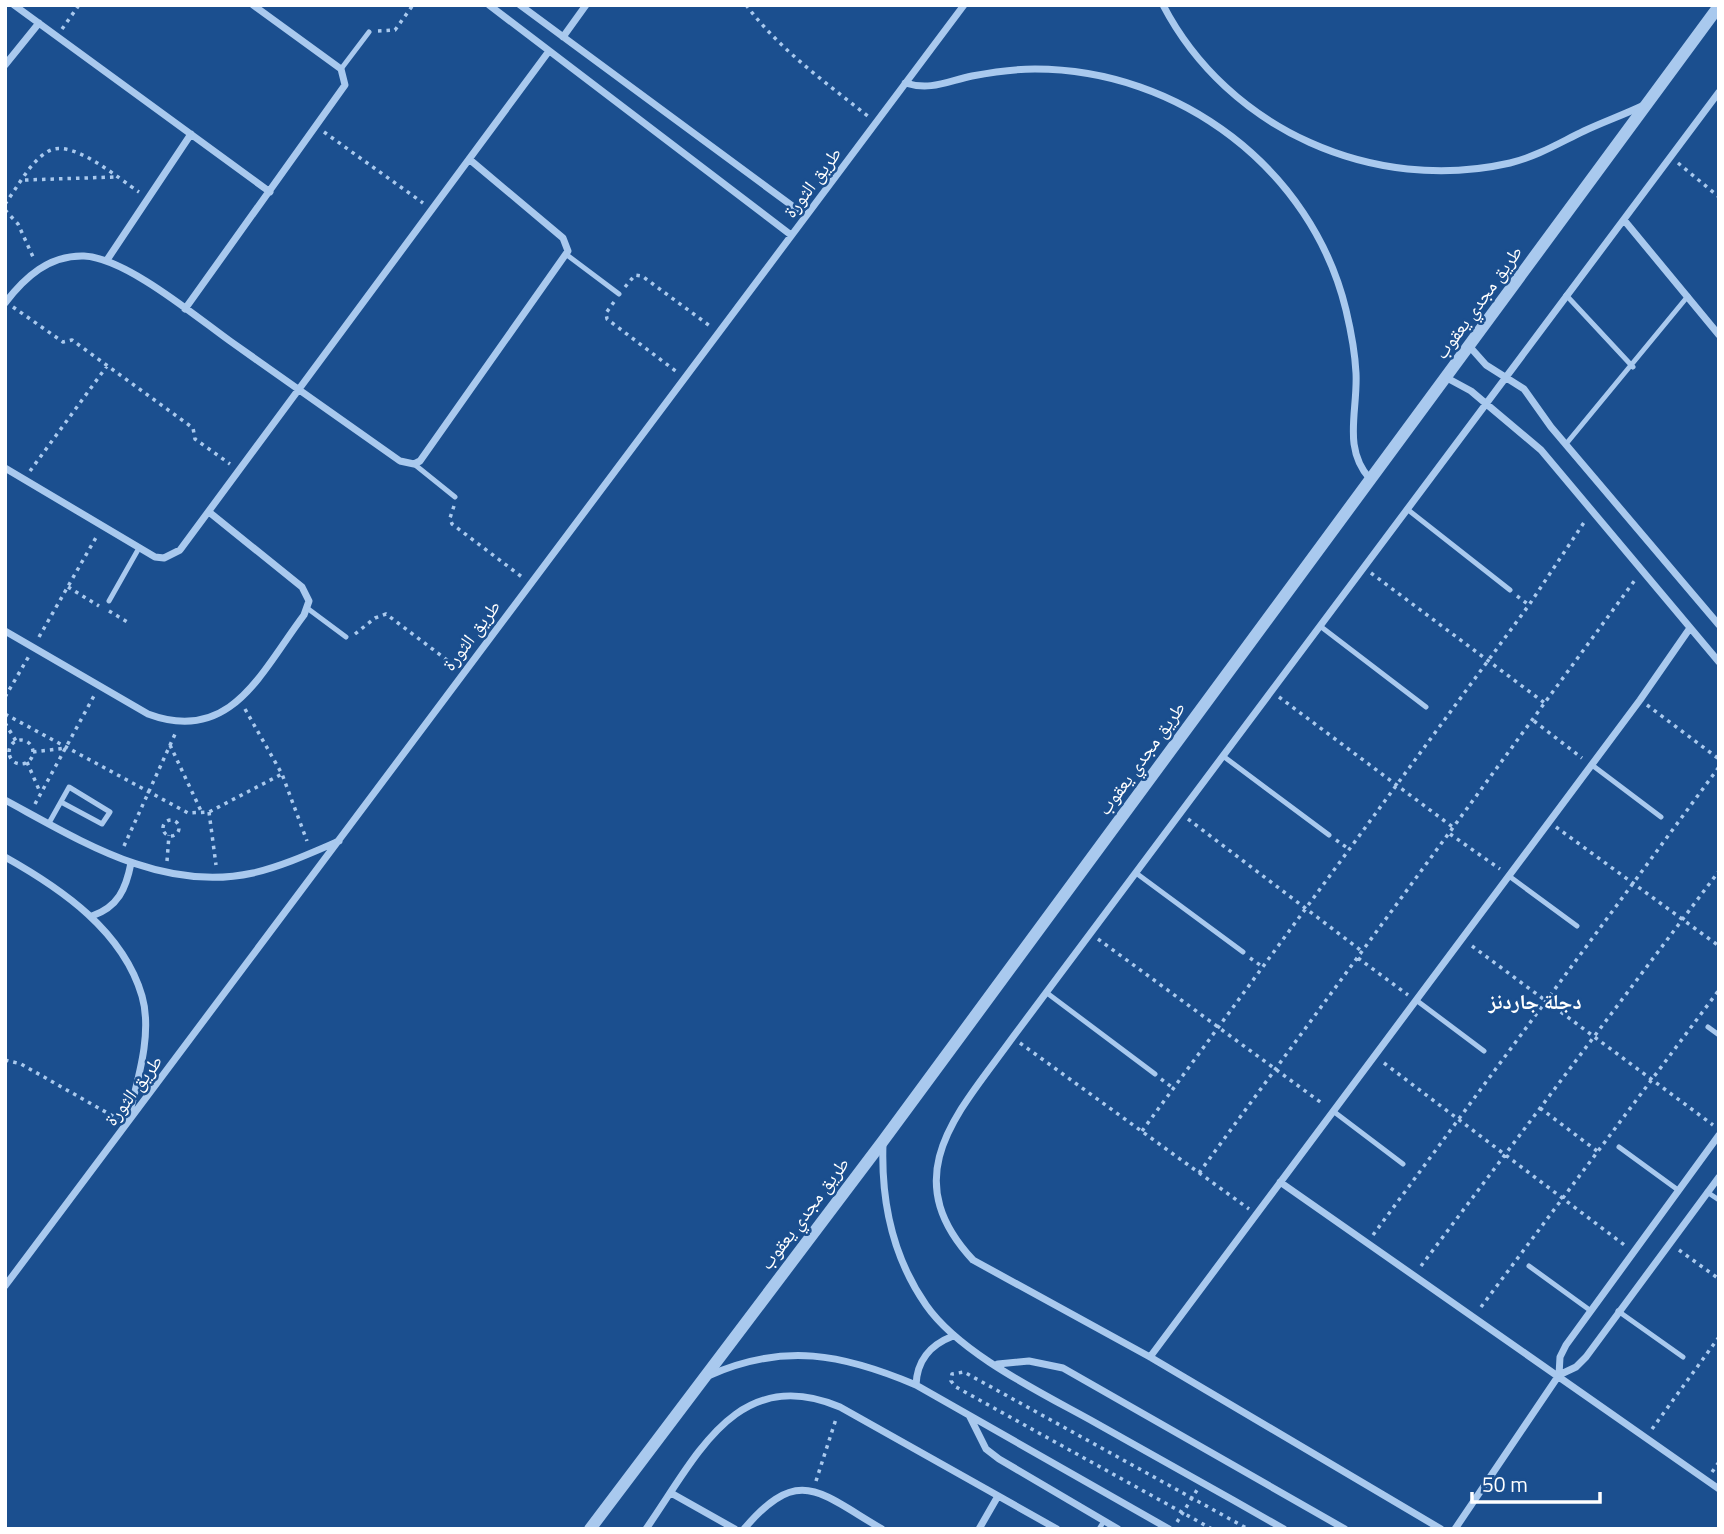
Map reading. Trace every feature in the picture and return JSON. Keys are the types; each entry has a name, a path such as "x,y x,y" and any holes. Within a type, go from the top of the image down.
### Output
{"street":[{"path":"14,5 270,192"},
{"path":"185,309 345,85 341,69 253,5"},
{"path":"489,5 791,235"},
{"path":"520,5 806,216"},
{"path":"562,37 586,5"},
{"name":"طريق الثورة","path":"5,1286 340,841 462,672 964,5"},
{"path":"1163,5 1197,57 1253,110 1311,144 1367,163 1434,171 1511,162 1539,155 1646,104"},
{"name":"طريق مجدي يعقوب","path":"590,1529 883,1141 1719,6"},
{"path":"5,65 39,23"},
{"path":"5,468 155,557 173,555 240,471 549,51"},
{"path":"905,83 934,87 970,76 1034,69 1099,75 1162,94 1219,125 1244,145 1268,168 1302,210 1337,278 1346,309 1356,373 1352,447 1358,464 1370,479"},
{"path":"1441,1529 1150,1357 973,1260 954,1240 941,1216 935,1177 944,1137 1013,1037 1719,92"},
{"path":"107,260 191,135"},
{"path":"5,302 20,283 39,268 61,259 84,256 107,260 127,270 185,309 400,461 414,464 420,461 567,255 568,246 563,238 469,159"},
{"path":"1624,220 1719,335"},
{"path":"1469,347 1486,365 1524,389 1566,444 1719,625"},
{"path":"1447,378 1471,391 1530,439 1719,662"},
{"path":"5,631 148,714 179,724 211,719 239,700 307,608 307,593 209,512"},
{"path":"1150,1357 1592,765 1690,628"},
{"path":"5,800 119,858 166,873 218,877 250,873 340,841"},
{"path":"5,857 92,916 122,954 143,997 144,1036 127,1124"},
{"path":"92,916 115,903 123,892 131,863"},
{"path":"1559,1376 1560,1357 1719,1133"},
{"path":"883,1141 882,1178 895,1245 909,1277 927,1307 953,1336 1284,1529"},
{"path":"1455,1529 1559,1376 1576,1367 1586,1357 1719,1177"},
{"path":"1280,1182 1719,1489"},
{"path":"916,1385 916,1374 925,1354 933,1346 953,1336"},
{"path":"703,1378 737,1363 773,1356 804,1354 845,1359 916,1385 1171,1529"},
{"path":"997,1364 1029,1361 1063,1368 1345,1529"},
{"path":"646,1529 716,1429 747,1405 778,1396 794,1395 818,1398 840,1407 1057,1529"},
{"path":"970,1416 986,1449 1118,1529"},
{"path":"744,1529 766,1502 776,1496 788,1492 813,1491 882,1529"},
{"path":"671,1493 735,1529"},
{"path":"979,1529 998,1496"}],"lane":[{"path":"341,69 369,32"},
{"path":"567,255 620,295"},
{"path":"1566,295 1633,367"},
{"path":"1566,444 1633,367 1688,296"},
{"path":"414,464 455,497"},
{"path":"1407,509 1510,590"},
{"path":"109,601 139,548"},
{"path":"307,608 346,637"},
{"path":"1320,626 1426,707"},
{"path":"1223,756 1329,835"},
{"path":"1592,765 1661,817"},
{"path":"50,823 61,802 69,788 110,812 102,824 61,802"},
{"path":"1136,873 1243,952"},
{"path":"1508,876 1577,926"},
{"path":"1046,993 1155,1074"},
{"path":"1416,1000 1484,1051"},
{"path":"1708,1027 1719,1035"},
{"path":"1333,1111 1403,1164"},
{"path":"1619,1147 1678,1190"},
{"path":"1707,1192 1719,1200"},
{"path":"1529,1266 1591,1311"},
{"path":"1618,1311 1684,1357"},
{"path":"1099,1529 1104,1521"}],"path":[{"path":"57,36 79,5"},
{"path":"369,32 396,30 413,5"},
{"path":"746,5 764,29 790,54 876,122"},
{"path":"317,126 432,209"},
{"path":"5,204 46,152 57,148 80,153 149,198"},
{"path":"1671,158 1719,197"},
{"path":"24,180 117,177"},
{"path":"5,210 18,224 39,268"},
{"path":"684,378 607,319 606,313 632,277 639,274 718,332"},
{"path":"5,302 60,341 72,340 193,428 195,439 240,471"},
{"path":"24,479 107,366"},
{"path":"455,497 450,518 452,524 530,583"},
{"path":"1142,1131 1488,661 1592,511"},
{"path":"5,697 103,527"},
{"path":"1363,568 1546,704"},
{"path":"1199,1173 1534,721 1642,570"},
{"path":"346,637 358,634 375,618 386,614 462,672"},
{"path":"30,813 100,686"},
{"path":"1271,691 1454,828"},
{"path":"239,700 282,774 310,853"},
{"path":"1640,700 1719,759"},
{"path":"5,714 175,808 203,813 282,774"},
{"path":"1534,721 1592,765"},
{"path":"5,723 16,741"},
{"path":"119,858 179,724"},
{"path":"16,741 27,741 33,752"},
{"path":"16,741 7,752 15,762 27,762"},
{"path":"170,745 203,813"},
{"path":"33,752 66,748"},
{"path":"27,762 33,752"},
{"path":"27,762 41,793"},
{"path":"1367,1242 1718,770"},
{"path":"166,873 169,835 163,826 172,820 175,808"},
{"path":"209,811 218,877"},
{"path":"1180,813 1363,952"},
{"path":"169,835 177,831 178,827 172,820"},
{"path":"1549,822 1719,946"},
{"path":"1450,834 1508,876"},
{"path":"1414,1275 1719,871"},
{"path":"1091,933 1333,1111"},
{"path":"1462,939 1719,1133"},
{"path":"1358,958 1416,1000"},
{"path":"1474,1317 1719,990"},
{"path":"1013,1037 1256,1214"},
{"path":"1374,1056 1633,1251"},
{"path":"5,1060 20,1064 127,1124"},
{"path":"1540,1108 1598,1151"},
{"path":"1669,1243 1719,1279"},
{"path":"1646,1437 1719,1337"},
{"path":"1212,1529 956,1387 951,1381 952,1374 964,1372 1248,1529"},
{"path":"813,1491 840,1407"},
{"path":"1171,1529 1201,1482"}],"district":[{"name":"دجلة جاردنز","path":"1535,1002"}]}
